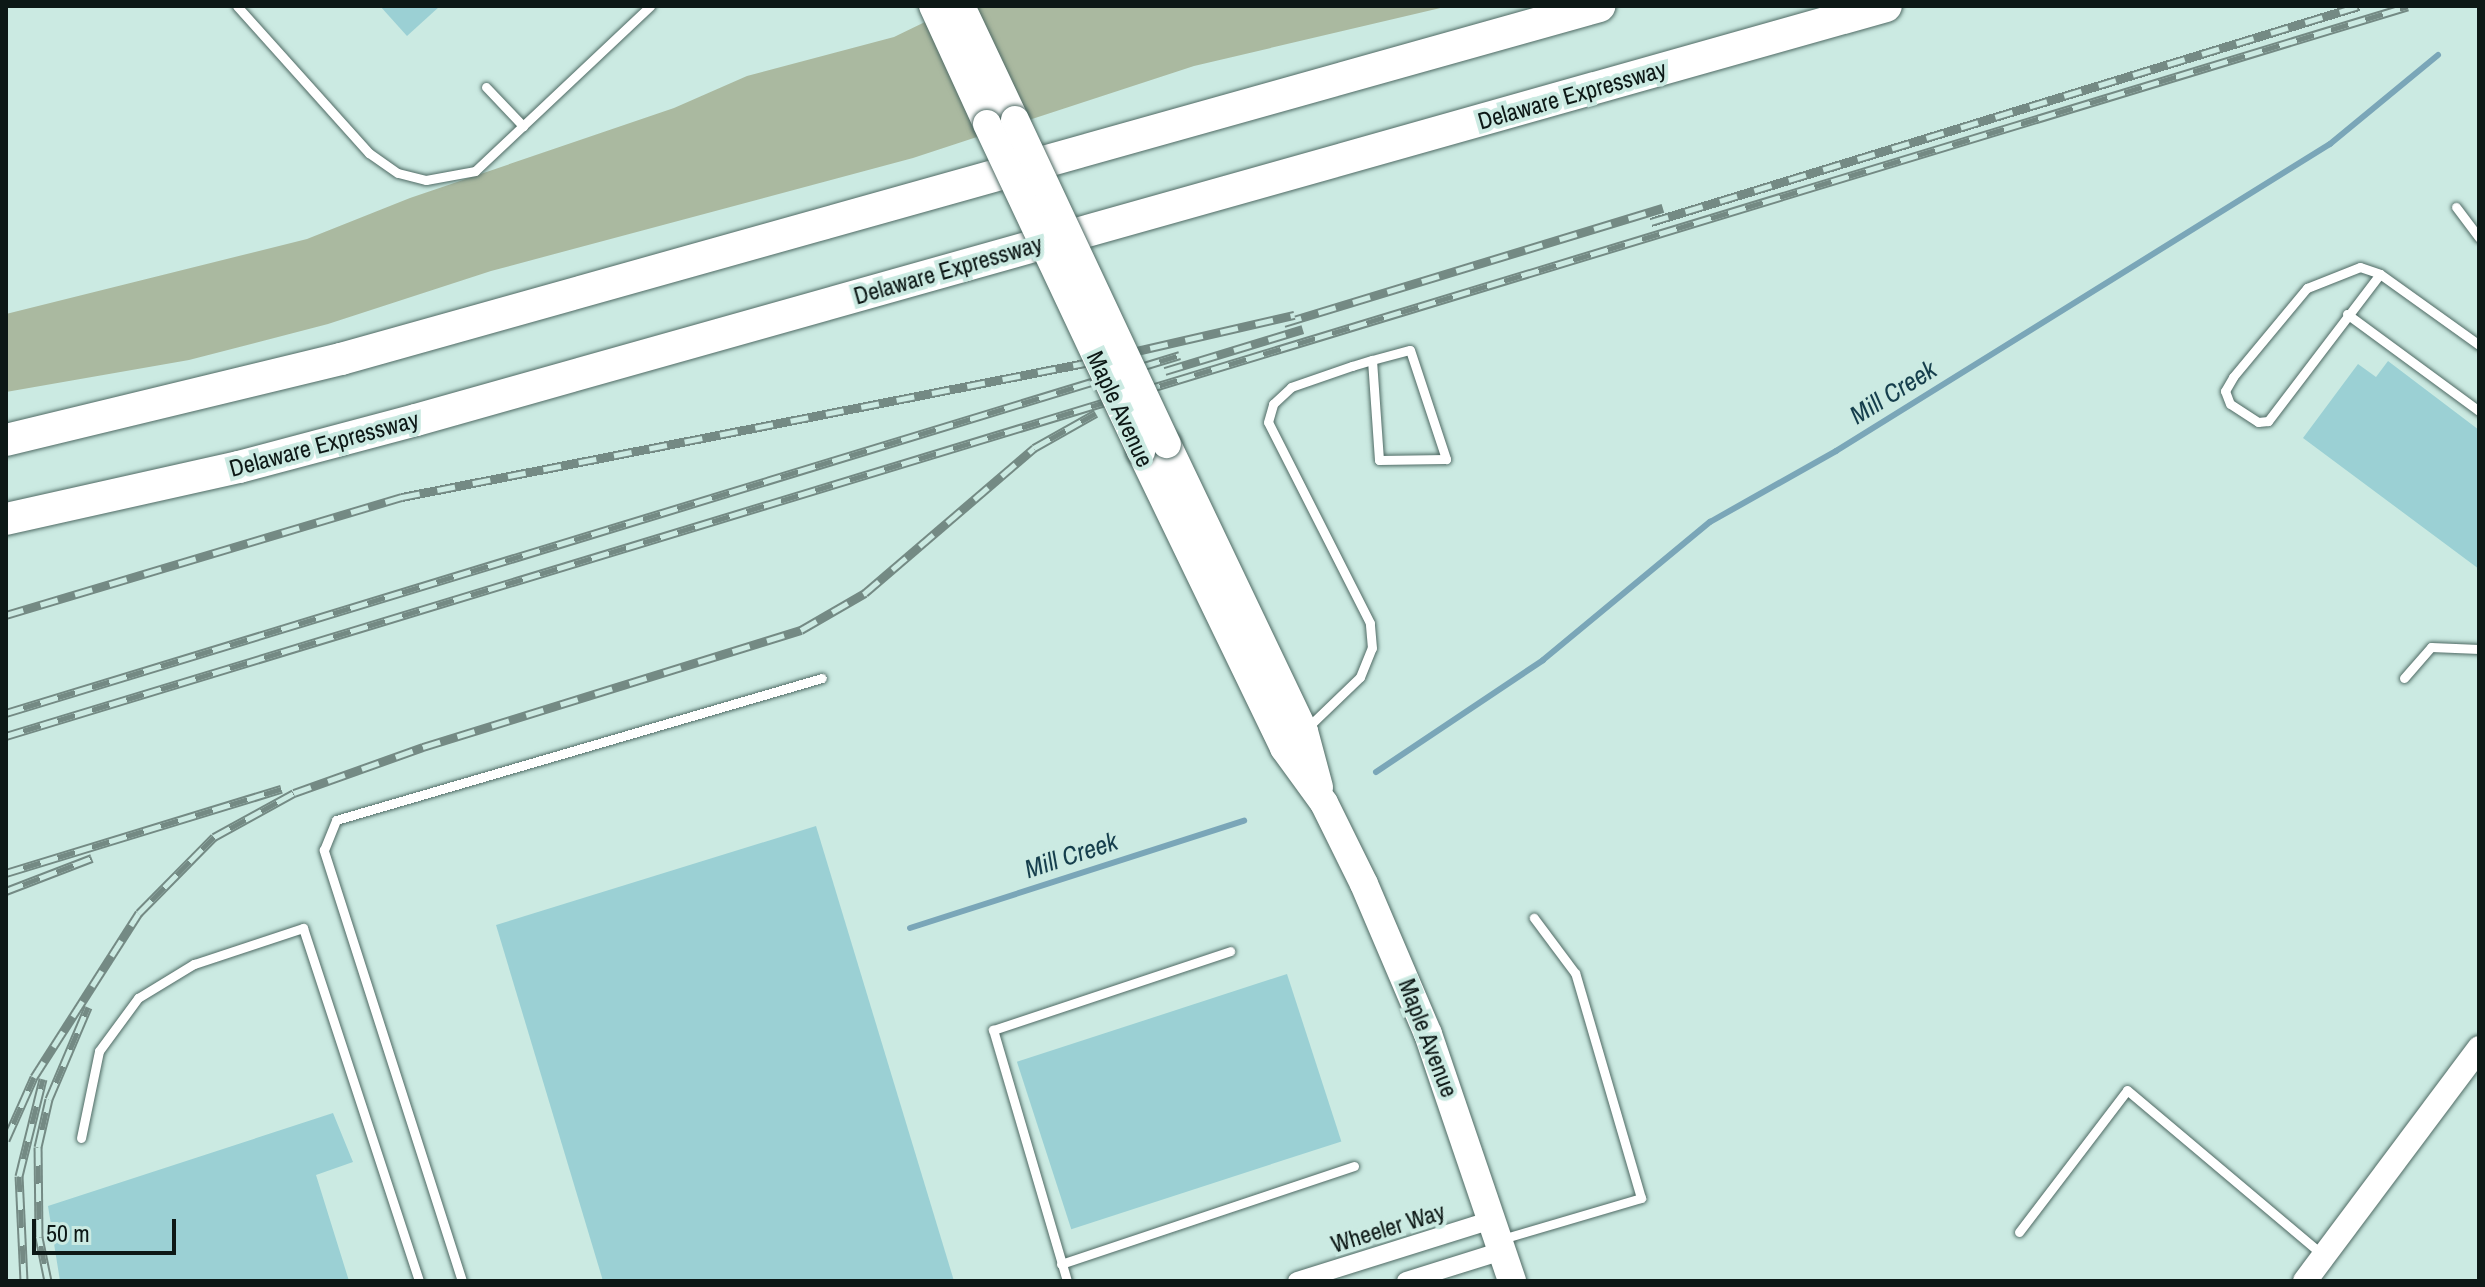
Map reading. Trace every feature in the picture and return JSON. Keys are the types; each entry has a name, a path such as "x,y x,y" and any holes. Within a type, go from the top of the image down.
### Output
{"highway":[{"path":"6,440 327,363 1599,6"},
{"name":"Delaware Expressway","path":"6,519 224,471 401,424 1886,6"}],"main road":[{"name":"Maple Avenue","path":"933,6 987,124 1304,731 1324,803 1428,1034 1512,1281"},
{"name":"Maple Avenue","path":"961,6 1015,120 1284,748 1324,803"},
{"path":"2305,1281 2479,1048"}],"street":[{"name":"Wheeler Way","path":"1297,1281 1498,1237"},
{"path":"1406,1281 1498,1237"}],"lane":[{"path":"237,6 369,153 398,173 426,180 465,175 523,126 650,6"},
{"path":"486,87 523,126"},
{"path":"2456,207 2479,237"},
{"path":"2380,274 2268,421 2258,422 2225,398 2233,377 2307,288 2360,267 2380,274 2479,345"},
{"path":"2347,314 2479,411"},
{"path":"1304,731 1360,677 1372,648 1370,623 1268,422 1273,404 1291,387 1372,360 1410,350 1446,459 1379,460 1372,360"},
{"path":"2404,678 2431,647 2479,649"},
{"path":"462,1281 324,850 336,820 822,678"},
{"path":"1498,1237 1641,1198 1575,973 1534,918"},
{"path":"81,1138 99,1051 138,998 194,964 303,928 419,1281"},
{"path":"1067,1281 993,1030 1230,951"},
{"path":"2019,1232 2127,1090 2324,1256"},
{"path":"1061,1264 1354,1166"}],"green space":[{"path":"958,6 1449,6 1194,66 913,158 491,271 328,324 189,360 6,392 6,314 307,239 410,198 674,108 747,76 894,37"}],"building":[{"path":"380,6 440,6 407,36"},
{"path":"2388,361 2479,430 2479,569 2303,438 2358,364 2376,377"},
{"path":"816,826 954,1281 603,1281 496,925"},
{"path":"1287,974 1341,1141 1071,1229 1017,1062"},
{"path":"333,1113 353,1162 316,1175 349,1281 60,1281 48,1206"}],"waterway":[{"name":"Mill Creek","path":"1376,772 1543,660 1710,522 1836,451 2330,144 2438,55"},
{"name":"Mill Creek","path":"910,928 1244,821"}],"railway":[{"path":"1651,222 2359,6"},
{"path":"6,736 2408,6"},
{"path":"1284,323 1663,208"},
{"path":"6,615 402,497 1080,364 1294,315"},
{"path":"1165,371 1303,329"},
{"path":"6,713 1180,355"},
{"path":"6,1140 34,1077 139,913 214,837 294,793 423,747 801,630 865,593 1034,448 1096,413"},
{"path":"6,873 281,789"},
{"path":"6,891 92,858"},
{"path":"48,1281 39,1237 38,1147 49,1099 88,1007"},
{"path":"24,1281 19,1176 43,1079"}]}
